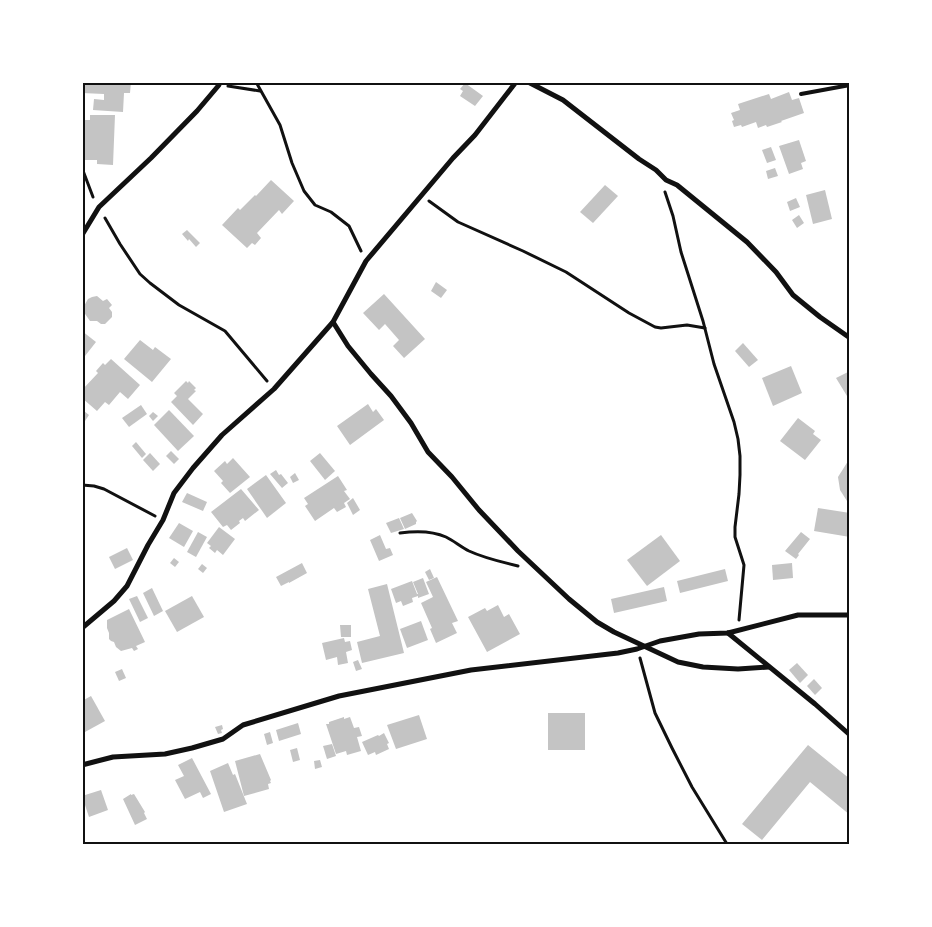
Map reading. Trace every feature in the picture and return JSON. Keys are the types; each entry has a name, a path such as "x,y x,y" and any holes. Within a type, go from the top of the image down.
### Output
{"street":[{"path":"82,628 114,601 128,586 148,545 163,520 174,493 193,468 222,435 274,389 334,322 366,261 474,135 516,82"},
{"path":"528,82 563,100 656,170 666,180 677,185 747,242 776,272 793,295 850,338"},
{"path":"82,235 99,207 151,158 197,111 219,85"},
{"path":"334,322 348,346 391,396 411,423 428,452 452,477 479,510 538,570 597,622 678,662 738,669 769,667"},
{"path":"82,765 113,757 165,754 192,748 223,739 243,725 339,696 471,670 637,649 660,641 699,634 728,634 798,615 850,615"},
{"path":"728,634 815,704 850,735"}],"lane":[{"path":"801,94 850,85"}],"path":[{"path":"256,82 280,125 292,163 304,191 315,205 331,212 349,226 366,261"},
{"path":"219,85 260,91"},
{"path":"82,168 94,198 120,244 140,274 179,305 224,331 274,389"},
{"path":"665,191 681,252 738,440 740,475 735,537 744,565 738,631"},
{"path":"422,195 458,222 566,272 629,313 655,327 687,325 705,328"},
{"path":"82,485 104,489 163,520"},
{"path":"400,533 411,531 445,536 469,550 486,557 503,563 538,570"},
{"path":"637,649 655,713 692,787 727,844"}],"building":[{"path":"82,82 131,82 130,93 124,93 123,112 93,110 94,99 104,100 104,94 82,93"},
{"path":"465,83 483,96 475,106 460,96 463,91 460,89"},
{"path":"789,92 792,100 799,98 804,113 767,127 766,125 758,128 756,122 742,127 741,125 734,127 731,113 740,110 738,104 769,94 771,99"},
{"path":"90,115 115,115 113,165 97,164 97,160 84,160 85,138 82,138 83,120 90,120"},
{"path":"799,140 806,161 801,163 803,169 789,174 779,146"},
{"path":"771,147 776,160 767,163 762,150"},
{"path":"775,168 778,176 768,179 766,171"},
{"path":"271,180 294,201 282,214 279,210 257,233 261,238 255,245 252,243 247,248 222,225 238,208 240,210"},
{"path":"605,185 618,196 593,223 580,212"},
{"path":"825,190 832,219 813,224 806,195"},
{"path":"796,198 800,207 790,211 787,202"},
{"path":"799,215 804,223 797,228 792,220"},
{"path":"187,230 200,243 196,247 182,234"},
{"path":"436,282 447,290 441,298 431,291"},
{"path":"384,294 425,339 404,358 393,346 399,340 385,324 379,330 363,313"},
{"path":"97,296 103,301 107,299 112,305 109,308 112,312 112,317 105,324 90,321 83,311 88,299"},
{"path":"82,331 96,342 85,356 82,354"},
{"path":"140,340 153,350 155,347 171,359 152,382 124,359"},
{"path":"743,343 758,360 749,367 735,351"},
{"path":"111,359 140,385 128,399 120,392 109,405 105,402 97,411 82,398 82,390 98,373 96,371 103,363 105,365"},
{"path":"791,366 802,393 773,406 762,378"},
{"path":"850,371 850,395 847,396 836,378"},
{"path":"186,381 188,383 189,381 196,388 194,390 196,391 188,399 203,414 193,425 171,402 177,396 174,393"},
{"path":"368,404 373,412 376,409 384,420 350,445 337,426"},
{"path":"141,405 147,414 129,427 122,418"},
{"path":"169,410 194,436 178,451 154,425"},
{"path":"84,411 89,415 85,421 82,419"},
{"path":"153,412 158,416 153,421 149,416"},
{"path":"798,418 815,431 813,434 821,440 805,460 780,441"},
{"path":"136,442 146,454 142,458 132,446"},
{"path":"171,451 179,459 174,464 166,456"},
{"path":"150,453 160,464 153,471 143,460"},
{"path":"320,453 335,471 325,480 310,461"},
{"path":"233,458 250,477 230,493 214,471 225,461 227,464"},
{"path":"850,458 850,501 847,501 840,490 838,477"},
{"path":"276,470 288,483 282,488 270,474"},
{"path":"295,473 299,480 293,483 290,477"},
{"path":"266,475 286,503 267,518 247,489"},
{"path":"338,476 347,490 344,491 350,499 344,503 346,507 337,512 334,508 315,521 305,506 308,504 304,498"},
{"path":"241,489 259,510 245,521 243,518 231,530 227,525 223,527 211,512"},
{"path":"187,493 207,502 203,511 182,502"},
{"path":"353,498 360,510 353,515 347,503"},
{"path":"818,508 850,513 850,537 814,531"},
{"path":"412,513 417,521 416,524 405,529 400,518"},
{"path":"399,518 404,529 391,533 386,523"},
{"path":"179,523 193,531 184,547 169,538"},
{"path":"219,527 235,539 223,555 217,550 215,553 209,548 211,546 207,543"},
{"path":"198,532 207,537 196,557 187,552"},
{"path":"801,532 810,539 796,559 785,551"},
{"path":"380,535 386,549 390,548 393,555 379,561 370,540"},
{"path":"661,535 680,561 647,586 627,560"},
{"path":"127,548 133,560 115,569 109,557"},
{"path":"174,558 179,562 175,567 170,563"},
{"path":"302,563 307,573 281,586 276,577"},
{"path":"792,563 793,578 773,580 772,565"},
{"path":"202,564 207,568 203,573 198,569"},
{"path":"430,569 434,578 429,580 425,572"},
{"path":"725,569 728,581 680,593 677,581"},
{"path":"437,577 458,621 452,623 457,633 436,643 430,629 432,628 421,603 433,597 426,582"},
{"path":"423,578 429,594 412,598 413,602 403,606 401,601 396,603 391,589 412,581 418,594 413,582"},
{"path":"387,584 404,653 362,663 357,642 380,636 368,589"},
{"path":"664,587 667,601 614,613 611,599"},
{"path":"152,588 163,611 154,616 143,593"},
{"path":"137,596 148,618 140,622 129,599"},
{"path":"192,596 204,617 177,632 165,611"},
{"path":"498,605 504,617 509,614 520,634 487,652 468,617 485,608 487,611"},
{"path":"129,609 145,642 136,646 138,649 134,651 132,648 121,651 109,639 107,620"},
{"path":"421,621 428,640 407,648 400,629"},
{"path":"340,625 351,625 351,637 341,637"},
{"path":"344,638 345,642 350,641 352,650 346,652 348,663 338,665 337,657 326,660 322,643"},
{"path":"358,660 362,669 356,671 353,662"},
{"path":"797,663 808,675 800,683 789,670"},
{"path":"122,669 126,678 119,681 115,672"},
{"path":"814,679 822,688 815,695 807,686"},
{"path":"91,696 105,721 85,732 82,728 82,701"},
{"path":"548,713 585,713 585,750 548,750"},
{"path":"419,715 427,739 396,749 387,725"},
{"path":"344,717 344,719 350,717 354,728 359,727 362,736 357,737 361,751 347,755 346,751 336,754 326,724"},
{"path":"298,723 301,734 279,741 276,730"},
{"path":"222,725 222,733 218,734 215,727"},
{"path":"270,732 273,743 267,745 264,734"},
{"path":"384,733 389,743 387,744 389,749 376,755 375,752 368,755 362,742"},
{"path":"332,744 336,756 327,759 323,746"},
{"path":"808,745 850,779 850,815 810,782 762,840 742,824"},
{"path":"297,748 300,760 293,762 290,750"},
{"path":"260,754 271,780 271,783 268,784 269,789 244,796 235,761"},
{"path":"192,758 211,794 203,798 200,792 185,799 175,780 184,776 178,765"},
{"path":"320,760 322,767 315,769 314,761"},
{"path":"228,763 233,775 235,774 247,804 224,812 210,771"},
{"path":"101,790 108,810 89,817 82,796"},
{"path":"134,794 147,819 135,825 123,799"}]}
